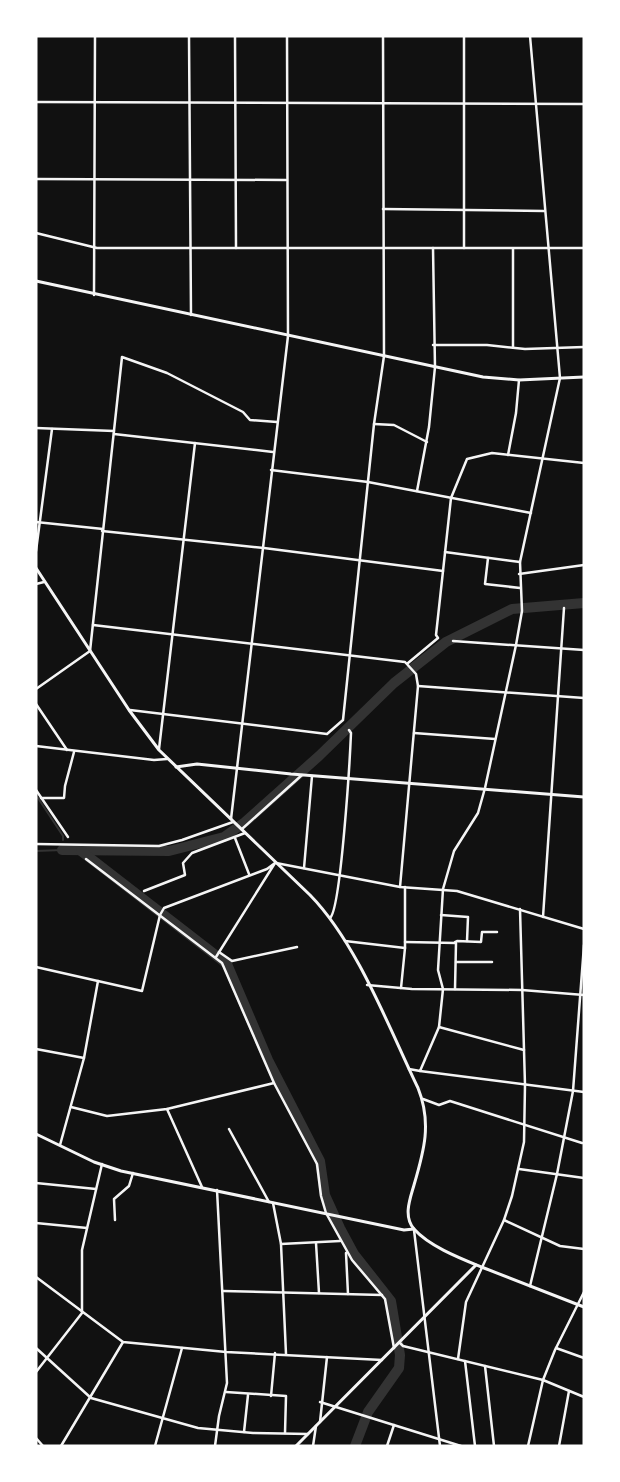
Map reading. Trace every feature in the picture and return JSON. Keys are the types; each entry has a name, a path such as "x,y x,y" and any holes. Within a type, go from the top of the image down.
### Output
{"main road":[{"path":"36,281 192,316 489,378 519,380 584,377"},
{"path":"36,568 129,710 159,750 310,895 330,918 345,941 368,984 423,1099 427,1120 426,1141 408,1206 409,1219 414,1229 443,1249 476,1265 584,1307"},
{"path":"176,767 197,764 312,776 410,782 584,797"},
{"path":"36,1134 102,1164 133,1173 404,1230 414,1229"},
{"path":"296,1446 476,1265"}],"street":[{"path":"94,295 95,36"},
{"path":"190,36 189,181 192,316"},
{"path":"236,36 236,248"},
{"path":"36,844 159,846 182,840 233,821 273,452 288,336 286,248 287,36"},
{"path":"129,710 327,734 343,720 374,424 384,356 383,36"},
{"path":"464,36 464,248"},
{"path":"420,1071 439,1027 443,989 438,970 443,889 454,851 478,813 506,692 522,611 520,602 520,562 560,378 547,248 530,36"},
{"path":"36,102 584,104"},
{"path":"36,179 286,180"},
{"path":"383,208 544,210"},
{"path":"36,233 95,248 584,248"},
{"path":"416,491 427,442 435,367 433,345 433,248"},
{"path":"513,248 514,347"},
{"path":"433,345 487,344 514,347 584,347"},
{"path":"36,690 90,651 122,357 167,373 243,412 250,420 277,422"},
{"path":"508,456 516,413 519,380"},
{"path":"374,424 394,425 427,442"},
{"path":"36,428 114,433 273,452"},
{"path":"36,551 38,522 52,429"},
{"path":"159,750 195,443"},
{"path":"408,664 438,638 436,635 451,498 467,459 492,453 584,463"},
{"path":"271,470 368,482 531,512"},
{"path":"38,522 442,571"},
{"path":"445,552 520,562"},
{"path":"488,558 485,584 520,588"},
{"path":"519,574 584,565"},
{"path":"36,584 44,582"},
{"path":"543,917 564,608"},
{"path":"93,625 349,656 400,660 408,664 414,670 418,686 400,887"},
{"path":"452,641 584,650"},
{"path":"418,686 584,698"},
{"path":"36,704 67,751"},
{"path":"330,918 335,912 339,875 348,778 351,732 349,730"},
{"path":"414,733 495,739"},
{"path":"36,746 154,760 167,759"},
{"path":"39,796 64,798 65,786 74,751"},
{"path":"241,829 302,775"},
{"path":"304,868 312,776"},
{"path":"36,790 68,837"},
{"path":"144,891 185,875 183,864 192,853 245,833"},
{"path":"235,838 249,874"},
{"path":"86,860 222,963 274,1083 316,1164 321,1196 340,1241 382,1295 389,1315 394,1348"},
{"path":"216,957 275,863"},
{"path":"36,967 142,992 160,915 168,906 249,874 267,869 275,863 400,887 443,889 584,929"},
{"path":"400,988 405,948 405,887"},
{"path":"458,1359 466,1302 504,1220 524,1142 525,1086 520,910"},
{"path":"441,916 468,917 467,941"},
{"path":"405,942 481,942 482,932 497,932"},
{"path":"345,941 405,948"},
{"path":"455,942 455,990"},
{"path":"530,1287 557,1174 574,1091 584,945"},
{"path":"219,952 232,962 297,948"},
{"path":"456,962 492,962"},
{"path":"60,1145 84,1058 98,981"},
{"path":"368,984 400,988 522,990 582,995"},
{"path":"439,1027 524,1050"},
{"path":"36,1049 84,1058"},
{"path":"409,1069 525,1086 584,1092"},
{"path":"71,1107 107,1116 167,1109 274,1083"},
{"path":"423,1099 439,1105 450,1101 582,1143"},
{"path":"167,1109 202,1188"},
{"path":"229,1129 271,1202 281,1244 286,1354"},
{"path":"36,1372 82,1312 82,1250 102,1164"},
{"path":"518,1169 584,1178"},
{"path":"115,1220 114,1200 129,1186 133,1173"},
{"path":"36,1184 96,1189"},
{"path":"215,1446 219,1416 226,1392 226,1352 217,1190"},
{"path":"504,1220 560,1246 584,1249"},
{"path":"36,1223 87,1228"},
{"path":"414,1229 440,1446"},
{"path":"281,1244 340,1241"},
{"path":"316,1243 319,1293"},
{"path":"346,1251 348,1294"},
{"path":"36,1277 123,1342 226,1352 382,1360"},
{"path":"223,1291 382,1295"},
{"path":"528,1446 543,1380 556,1348 584,1292"},
{"path":"61,1446 92,1398 123,1342"},
{"path":"400,1343 403,1346 543,1380 584,1397"},
{"path":"36,1348 92,1398 198,1428 308,1434"},
{"path":"155,1446 182,1348"},
{"path":"556,1348 584,1358"},
{"path":"272,1396 275,1354"},
{"path":"320,1423 320,1402 327,1356"},
{"path":"465,1361 475,1446"},
{"path":"485,1366 494,1446"},
{"path":"559,1446 570,1391"},
{"path":"226,1392 248,1395 286,1396 285,1433"},
{"path":"244,1432 248,1395"},
{"path":"320,1402 461,1446"},
{"path":"387,1446 394,1425"},
{"path":"313,1446 316,1426"},
{"path":"36,1438 44,1446"}],"waterway":[{"path":"62,850 169,851 224,837 245,822 319,756 394,683 446,642 512,609 584,603"},
{"path":"38,798 63,836 63,840"},
{"path":"36,851 62,850 62,847"},
{"path":"81,851 227,964 268,1060 320,1161 325,1195 340,1228 354,1254 391,1301 400,1355 399,1368 368,1412 355,1446"}]}
